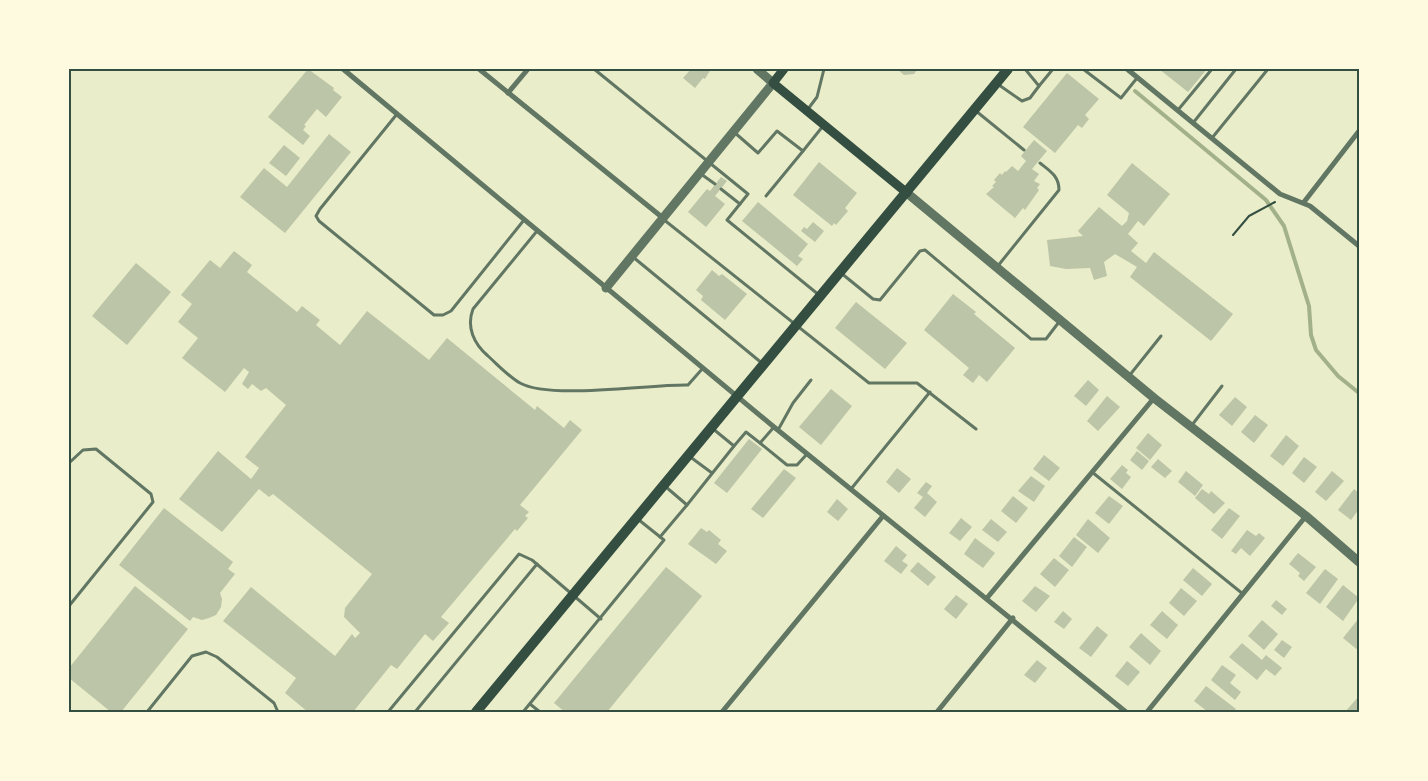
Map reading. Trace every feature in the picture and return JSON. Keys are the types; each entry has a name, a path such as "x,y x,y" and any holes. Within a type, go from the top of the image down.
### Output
{"main road":[{"path":"784,69 772,83 805,112 907,192"},
{"path":"476,712 574,596 1008,69"}],"street":[{"path":"342,69 850,490 1013,618 1126,712"},
{"path":"479,69 662,218"},
{"path":"508,93 528,69"},
{"path":"606,288 772,83 757,69"},
{"path":"1127,69 1280,194 1304,202 1359,246"},
{"path":"1304,202 1359,131"},
{"path":"907,192 1154,398 1306,516 1359,562"},
{"path":"986,598 1154,398"},
{"path":"722,712 883,516"},
{"path":"1147,712 1306,516"},
{"path":"937,712 1013,618"}],"lane":[{"path":"594,69 748,194 726,220 821,296"},
{"path":"805,112 817,97 824,69"},
{"path":"1025,69 1039,86"},
{"path":"996,83 1022,101 1030,98 1053,69"},
{"path":"1083,69 1121,98 1137,78"},
{"path":"1178,111 1212,69"},
{"path":"1193,123 1236,69"},
{"path":"1212,138 1268,69"},
{"path":"974,110 1024,150"},
{"path":"396,114 320,209 316,216 327,227 434,315 442,315 451,311 524,220"},
{"path":"766,196 823,126"},
{"path":"734,131 758,153 777,131 803,151"},
{"path":"996,268 1059,190 1058,180 1055,175 1040,163"},
{"path":"700,172 715,184"},
{"path":"721,188 740,204"},
{"path":"662,218 869,383 918,383 976,429"},
{"path":"537,231 473,309 470,317 469,327 476,343 484,353 520,383 532,387 552,389 596,390 688,385 703,368"},
{"path":"841,272 873,299 880,300 920,251 925,250 1031,339 1046,339 1061,320"},
{"path":"632,256 764,365"},
{"path":"1128,376 1161,336"},
{"path":"760,443 776,429 811,380"},
{"path":"1190,426 1222,386"},
{"path":"850,490 930,392"},
{"path":"712,428 734,446"},
{"path":"660,537 746,432 787,465 796,465 807,454"},
{"path":"69,463 83,450 96,449 151,494 153,502 69,606"},
{"path":"689,456 712,473"},
{"path":"1092,472 1243,594"},
{"path":"664,486 687,505"},
{"path":"523,712 601,620 664,540 637,519"},
{"path":"388,712 519,554 537,564 601,620"},
{"path":"415,712 537,564"},
{"path":"147,712 192,656 206,652 217,657 274,703 278,712"},
{"path":"530,704 540,712"}],"path":[{"path":"1233,236 1249,216 1274,203"}],"building":[{"path":"308,69 334,88 333,90 342,97 326,117 317,109 304,125 306,126 303,130 310,136 303,145 268,117"},
{"path":"691,69 711,69 705,79 703,78 695,88 683,78"},
{"path":"897,69 917,70 914,74 904,75"},
{"path":"1159,69 1207,69 1188,92"},
{"path":"1067,73 1099,99 1085,115 1089,119 1082,128 1078,125 1055,153 1023,127"},
{"path":"329,134 351,152 285,233 240,197 264,168 287,187"},
{"path":"1034,140 1047,151 1032,169 1039,174 1034,181 1040,184 1037,188 1039,190 1025,210 1023,208 1015,218 986,194 994,187 992,186 996,182 994,180 1000,173 1002,175 1012,166 1018,171 1026,161 1021,156"},
{"path":"284,145 300,158 286,176 269,163"},
{"path":"819,162 857,193 845,208 848,211 836,225 834,223 832,226 793,195"},
{"path":"1132,163 1170,194 1144,226 1138,221 1128,234 1138,243 1131,251 1146,263 1154,252 1233,314 1211,341 1130,277 1137,267 1115,254 1104,262 1107,276 1094,280 1090,268 1066,269 1050,266 1047,240 1083,236 1078,231 1099,207 1122,226 1127,221 1129,213 1107,195"},
{"path":"721,177 727,181 715,196 725,204 706,227 688,212 707,189 710,191"},
{"path":"758,202 808,244 798,256 803,259 797,266 742,221"},
{"path":"813,222 824,231 815,242 801,231 804,227 807,229"},
{"path":"234,251 252,265 247,272 297,312 302,306 320,320 316,325 340,345 367,311 429,360 447,338 535,410 537,406 564,428 570,420 582,430 520,505 529,512 525,516 528,518 517,531 515,529 441,617 449,623 433,641 425,634 397,669 391,665 353,712 308,712 285,693 296,678 223,621 251,587 335,656 352,634 355,638 360,633 344,617 345,608 372,574 273,494 269,497 259,489 222,532 179,499 218,451 251,479 259,468 245,457 286,405 266,388 261,391 252,384 248,389 242,384 249,372 244,368 225,392 182,358 198,338 178,322 192,304 181,295 210,260 220,268"},
{"path":"136,263 171,292 127,345 92,316"},
{"path":"712,270 719,276 722,274 747,294 725,320 701,300 703,296 696,290"},
{"path":"953,294 976,312 974,314 1015,348 987,382 979,375 973,383 963,375 969,368 924,330"},
{"path":"856,302 907,343 885,369 835,328"},
{"path":"1088,380 1099,390 1086,406 1074,396"},
{"path":"831,389 852,406 821,445 799,427"},
{"path":"1107,396 1120,407 1098,431 1087,421"},
{"path":"1235,397 1247,407 1232,426 1219,415"},
{"path":"1255,415 1268,425 1254,443 1241,432"},
{"path":"1148,433 1162,445 1150,460 1136,448"},
{"path":"1286,435 1299,446 1283,466 1270,456"},
{"path":"749,439 762,449 727,493 714,483"},
{"path":"1137,451 1149,461 1142,470 1130,460"},
{"path":"1044,455 1060,468 1049,481 1033,469"},
{"path":"1304,457 1317,467 1304,483 1292,473"},
{"path":"1158,459 1172,471 1165,478 1151,467"},
{"path":"1122,465 1128,470 1126,473 1131,477 1122,489 1110,479"},
{"path":"897,468 911,479 899,493 886,482"},
{"path":"784,469 796,478 763,518 751,509"},
{"path":"1186,471 1203,485 1195,496 1178,482"},
{"path":"1332,471 1344,481 1326,501 1315,492"},
{"path":"1031,476 1045,486 1034,502 1018,491"},
{"path":"926,482 932,486 927,493 937,502 925,517 914,508 923,497 917,493"},
{"path":"1202,489 1209,494 1211,491 1225,503 1214,514 1195,498"},
{"path":"1354,489 1359,493 1359,509 1351,520 1338,510"},
{"path":"1013,496 1028,508 1016,523 1001,511"},
{"path":"1109,496 1123,506 1109,524 1095,513"},
{"path":"837,499 848,509 838,521 827,512"},
{"path":"164,508 233,562 228,569 235,574 220,593 222,599 221,607 216,615 202,620 193,617 190,621 119,565"},
{"path":"1229,508 1240,516 1222,539 1211,530"},
{"path":"961,518 972,527 960,541 949,533"},
{"path":"991,519 1007,532 998,542 982,530"},
{"path":"1088,519 1110,538 1098,553 1076,535"},
{"path":"701,528 707,532 709,530 721,540 718,544 727,551 716,564 688,544"},
{"path":"1247,530 1256,536 1259,533 1265,538 1250,556 1241,548 1236,554 1231,551"},
{"path":"1074,537 1087,547 1072,567 1059,556"},
{"path":"975,538 995,553 983,568 964,554"},
{"path":"896,546 907,555 902,561 908,565 901,574 884,561"},
{"path":"1298,553 1316,567 1304,581 1298,576 1300,573 1289,564"},
{"path":"1054,558 1069,570 1055,587 1040,574"},
{"path":"918,562 936,577 928,586 910,571"},
{"path":"666,567 702,596 607,712 565,712 554,703"},
{"path":"1193,568 1212,584 1202,596 1183,580"},
{"path":"1325,569 1338,579 1320,604 1306,593"},
{"path":"1343,585 1359,598 1343,621 1326,607"},
{"path":"135,586 188,629 121,712 111,712 69,678 69,668"},
{"path":"1035,586 1050,596 1036,612 1022,601"},
{"path":"1181,588 1197,601 1184,616 1169,603"},
{"path":"956,595 968,604 956,619 944,609"},
{"path":"1276,600 1287,609 1282,615 1271,606"},
{"path":"1063,611 1072,619 1064,629 1054,622"},
{"path":"1162,611 1178,625 1167,639 1150,625"},
{"path":"1359,618 1359,651 1343,638"},
{"path":"1262,620 1278,634 1264,650 1248,636"},
{"path":"1097,626 1108,635 1091,657 1079,648"},
{"path":"1141,633 1161,651 1150,665 1129,647"},
{"path":"1282,640 1292,647 1284,658 1274,650"},
{"path":"1242,643 1262,660 1266,655 1282,668 1275,676 1266,669 1257,680 1229,657"},
{"path":"1037,660 1047,668 1035,683 1024,675"},
{"path":"1127,661 1140,672 1128,686 1115,676"},
{"path":"1222,665 1236,675 1230,683 1241,692 1235,700 1211,680"},
{"path":"1206,686 1236,709 1233,712 1208,712 1194,701"},
{"path":"1359,696 1359,712 1345,712"}],"waterway":[{"path":"1135,91 1266,200 1284,226 1309,306 1311,335 1316,350 1338,376 1359,393"}]}
